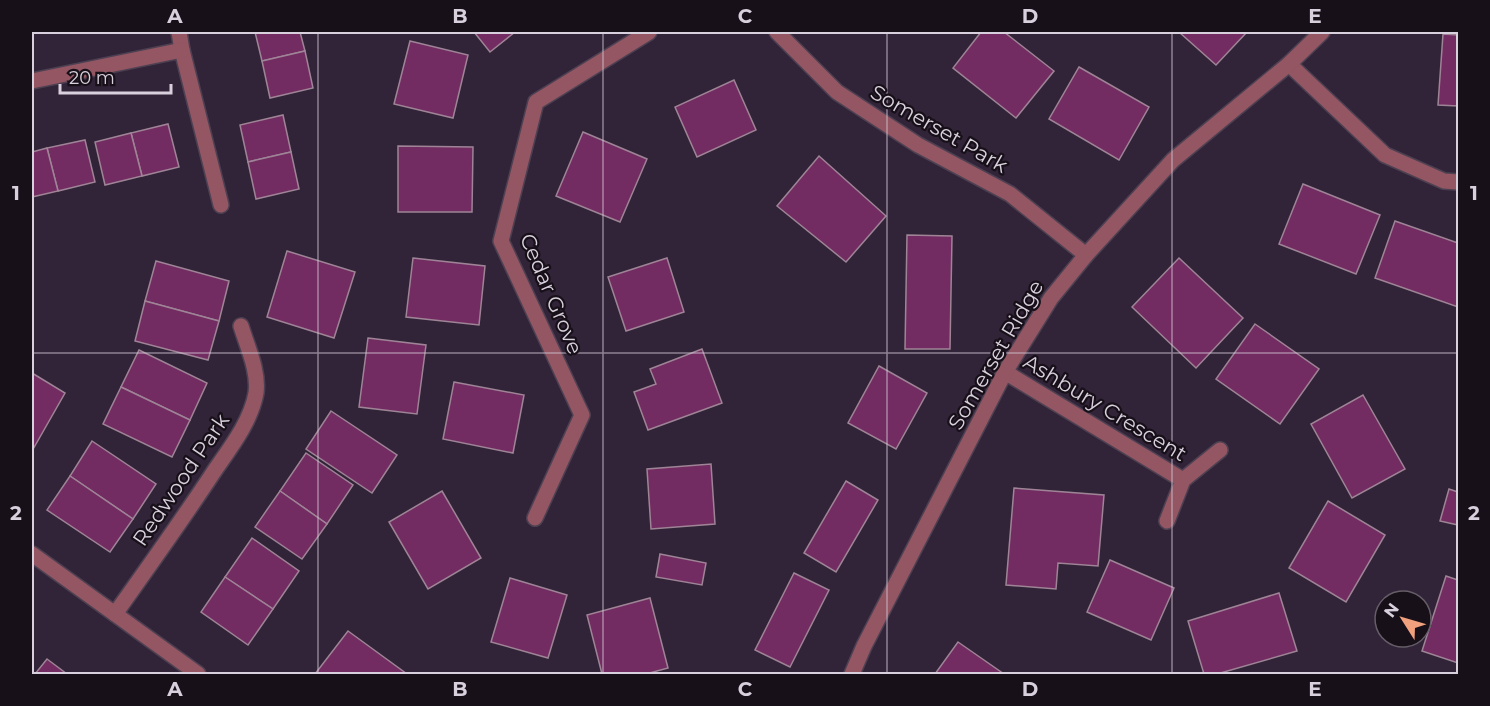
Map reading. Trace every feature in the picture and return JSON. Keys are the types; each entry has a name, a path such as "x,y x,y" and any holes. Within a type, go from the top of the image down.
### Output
{"street":[{"path":"179,32 221,205"},
{"name":"Cedar Grove","path":"535,518 582,416 501,241 536,102 649,32"},
{"name":"Somerset Park","path":"777,32 837,92 918,145 1010,194 1086,255"},
{"name":"Somerset Ridge","path":"852,675 864,646 1005,372 1051,298 1086,255 1173,160 1289,64 1322,32"},
{"path":"32,81 182,50"},
{"path":"1289,64 1385,155 1444,181 1458,182"},
{"name":"Redwood Park","path":"115,614 190,508 250,414 256,392 255,371 241,326"},
{"name":"Ashbury Crescent","path":"1005,372 1183,480"},
{"name":"Ashbury Crescent","path":"1167,521 1183,480 1220,450"},
{"path":"32,554 198,675"}],"building":[{"path":"255,32 300,32 305,51 262,61"},
{"path":"474,32 515,32 490,52"},
{"path":"981,32 1004,32 1054,71 1016,118 953,68"},
{"path":"1179,32 1247,32 1216,65"},
{"path":"1443,34 1458,35 1458,106 1438,105"},
{"path":"410,41 468,55 453,118 394,104"},
{"path":"305,51 313,88 270,98 262,61"},
{"path":"1079,67 1149,107 1119,160 1049,119"},
{"path":"734,80 756,130 697,157 675,107"},
{"path":"283,115 291,152 248,162 240,125"},
{"path":"168,124 179,167 142,176 131,133"},
{"path":"583,132 647,159 620,222 556,196"},
{"path":"131,133 142,176 105,185 95,142"},
{"path":"85,140 95,182 58,191 47,148"},
{"path":"398,146 473,147 472,212 398,212"},
{"path":"47,148 58,191 32,197 32,152"},
{"path":"291,152 299,189 256,199 248,162"},
{"path":"819,156 886,216 846,262 777,206"},
{"path":"1303,184 1380,215 1356,274 1279,244"},
{"path":"1395,221 1458,243 1458,307 1375,278"},
{"path":"907,235 952,236 950,349 905,349"},
{"path":"287,251 355,272 334,338 267,317"},
{"path":"413,258 485,266 479,325 406,317"},
{"path":"667,258 684,312 626,331 608,277"},
{"path":"1179,258 1243,318 1196,368 1132,307"},
{"path":"156,261 229,281 219,321 145,301"},
{"path":"145,301 219,321 208,360 135,341"},
{"path":"1255,324 1319,369 1280,424 1216,379"},
{"path":"368,338 426,345 417,414 359,407"},
{"path":"702,349 722,403 648,430 634,392 656,384 650,369"},
{"path":"139,350 207,383 190,420 121,387"},
{"path":"879,366 927,393 896,449 848,423"},
{"path":"32,373 65,393 32,451"},
{"path":"454,382 524,395 513,453 443,439"},
{"path":"121,387 190,420 172,457 103,424"},
{"path":"1363,395 1405,469 1352,498 1311,424"},
{"path":"331,411 397,455 372,493 306,449"},
{"path":"92,441 156,484 133,519 70,476"},
{"path":"306,453 353,485 327,524 280,491"},
{"path":"711,464 715,524 651,529 647,469"},
{"path":"70,476 133,519 110,552 47,510"},
{"path":"846,481 878,500 836,572 804,553"},
{"path":"1014,488 1104,495 1098,566 1058,563 1056,589 1006,585"},
{"path":"1449,489 1458,492 1458,525 1440,521"},
{"path":"280,491 327,524 302,559 255,527"},
{"path":"442,491 481,558 428,589 389,522"},
{"path":"1328,501 1385,535 1346,602 1289,568"},
{"path":"252,538 299,571 273,609 225,577"},
{"path":"660,554 706,563 702,585 656,577"},
{"path":"1110,560 1174,588 1151,640 1087,612"},
{"path":"794,573 829,590 790,667 755,650"},
{"path":"1446,576 1458,580 1458,663 1422,651 1423,649 1433,649 1433,617"},
{"path":"225,577 273,609 248,645 201,612"},
{"path":"510,578 567,595 548,658 491,642"},
{"path":"1279,593 1297,651 1217,674 1204,674 1188,621"},
{"path":"650,598 668,668 646,674 602,674 587,615"},
{"path":"348,631 407,674 315,674"},
{"path":"958,642 1004,674 935,674"},
{"path":"47,659 67,674 35,674"}]}
